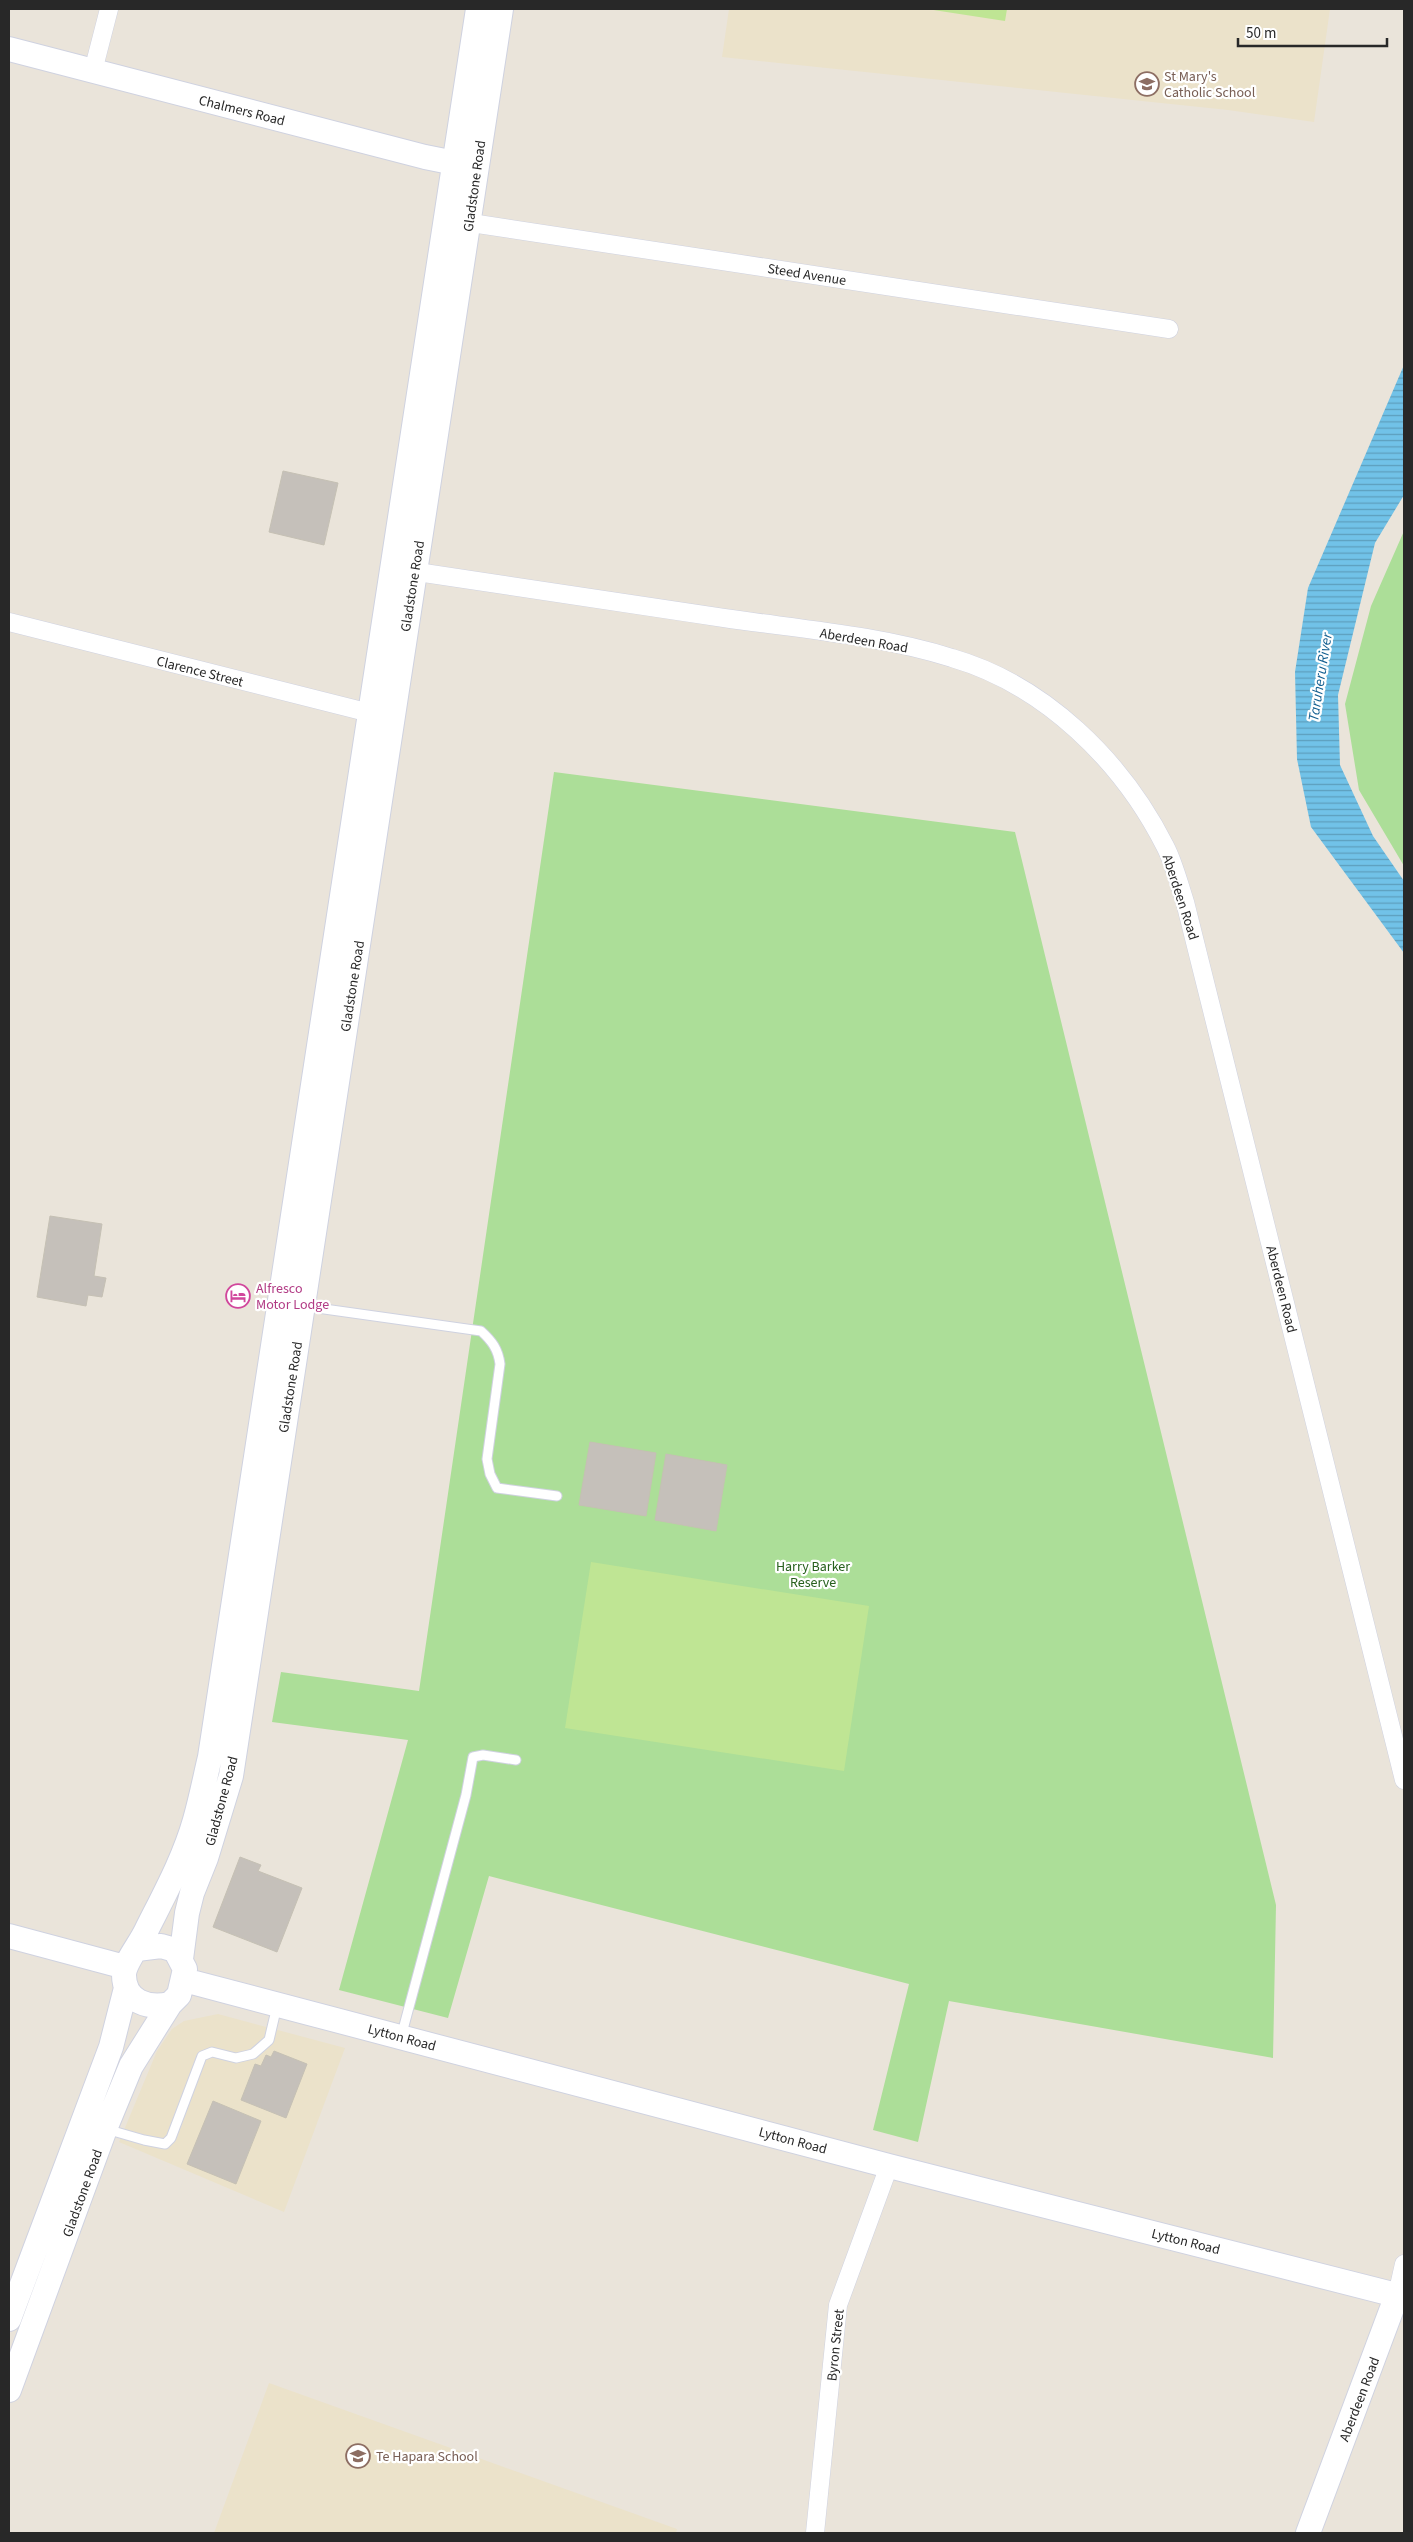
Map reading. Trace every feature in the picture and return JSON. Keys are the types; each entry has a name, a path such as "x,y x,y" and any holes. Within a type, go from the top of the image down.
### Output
{"main road":[{"name":"Gladstone Road","path":"9,2319 111,2047 129,1968 177,1870 192,1829 210,1757 290,1304 404,570 469,222 466,165 478,9"},
{"name":"Gladstone Road","path":"404,570 445,220 466,165 501,9"},
{"name":"Chalmers Road","path":"9,49 466,165"},
{"name":"Gladstone Road","path":"183,1970 188,1906 231,1776 290,1304"},
{"path":"9,1936 129,1968 162,1946 175,1950 183,1970 179,1994 170,2004 145,2006 134,1999 129,1968"},
{"name":"Lytton Road","path":"183,1970 278,2005 889,2166 1400,2296"},
{"name":"Gladstone Road","path":"9,2390 105,2128 131,2066 170,2004"},
{"name":"Aberdeen Road","path":"1308,2533 1400,2296"}],"street":[{"path":"93,71 109,9"},
{"name":"Steed Avenue","path":"445,220 469,222 1169,329"},
{"name":"Aberdeen Road","path":"404,570 858,638 954,658 1019,687 1058,714 1096,746 1134,794 1166,847 1185,902 1404,1780"},
{"name":"Clarence Street","path":"9,622 381,716"},
{"name":"Byron Street","path":"815,2533 838,2305 889,2166"},
{"name":"Aberdeen Road","path":"1400,2296 1404,2264"}],"lane":[{"path":"290,1304 481,1331 492,1342 498,1352 500,1364 487,1459 490,1474 497,1488 557,1496"},
{"path":"401,2037 466,1795 473,1757 483,1755 516,1760"},
{"path":"105,2128 144,2140 165,2144 171,2138 202,2056 212,2052 236,2058 253,2054 269,2040 278,2005"}],"shaded area":[{"name":"St Mary's Catholic School","path":"729,9 1330,9 1314,122 1228,110 722,57"},
{"path":"218,2014 345,2048 284,2212 119,2142 157,2051 172,2029 184,2021"},
{"name":"Te Hapara School","path":"269,2383 677,2529 676,2533 214,2533"}],"green space":[{"path":"927,9 1007,9 1005,21"},
{"path":"1404,531 1404,866 1359,790 1345,704 1371,606"},
{"name":"Harry Barker Reserve","path":"554,772 1015,832 1276,1905 1273,2058 949,2001 918,2142 873,2130 909,1984 489,1876 448,2018 339,1990 408,1740 272,1722 281,1672 419,1691"},
{"path":"591,1562 869,1606 844,1771 565,1728"}],"water":[{"name":"Taruheru River","path":"1404,365 1404,495 1375,543 1338,695 1340,765 1373,836 1404,881 1404,953 1311,827 1297,759 1295,672 1308,588"}],"building":[{"path":"283,471 338,483 324,545 269,532"},
{"path":"50,1216 102,1224 94,1276 106,1278 102,1297 88,1295 86,1306 37,1297"},
{"path":"590,1442 656,1453 646,1516 579,1505"},
{"path":"666,1454 727,1465 716,1531 655,1520"},
{"path":"240,1857 261,1865 258,1871 302,1888 277,1952 213,1927"},
{"path":"274,2051 307,2064 286,2118 241,2100 255,2064 261,2066 266,2055 271,2057"},
{"path":"213,2101 261,2121 236,2184 187,2164"}],"place":[{"name":"St Mary's Catholic School","path":"1147,84"},
{"name":"Alfresco Motor Lodge","path":"238,1296"},
{"name":"Te Hapara School","path":"358,2456"}]}
